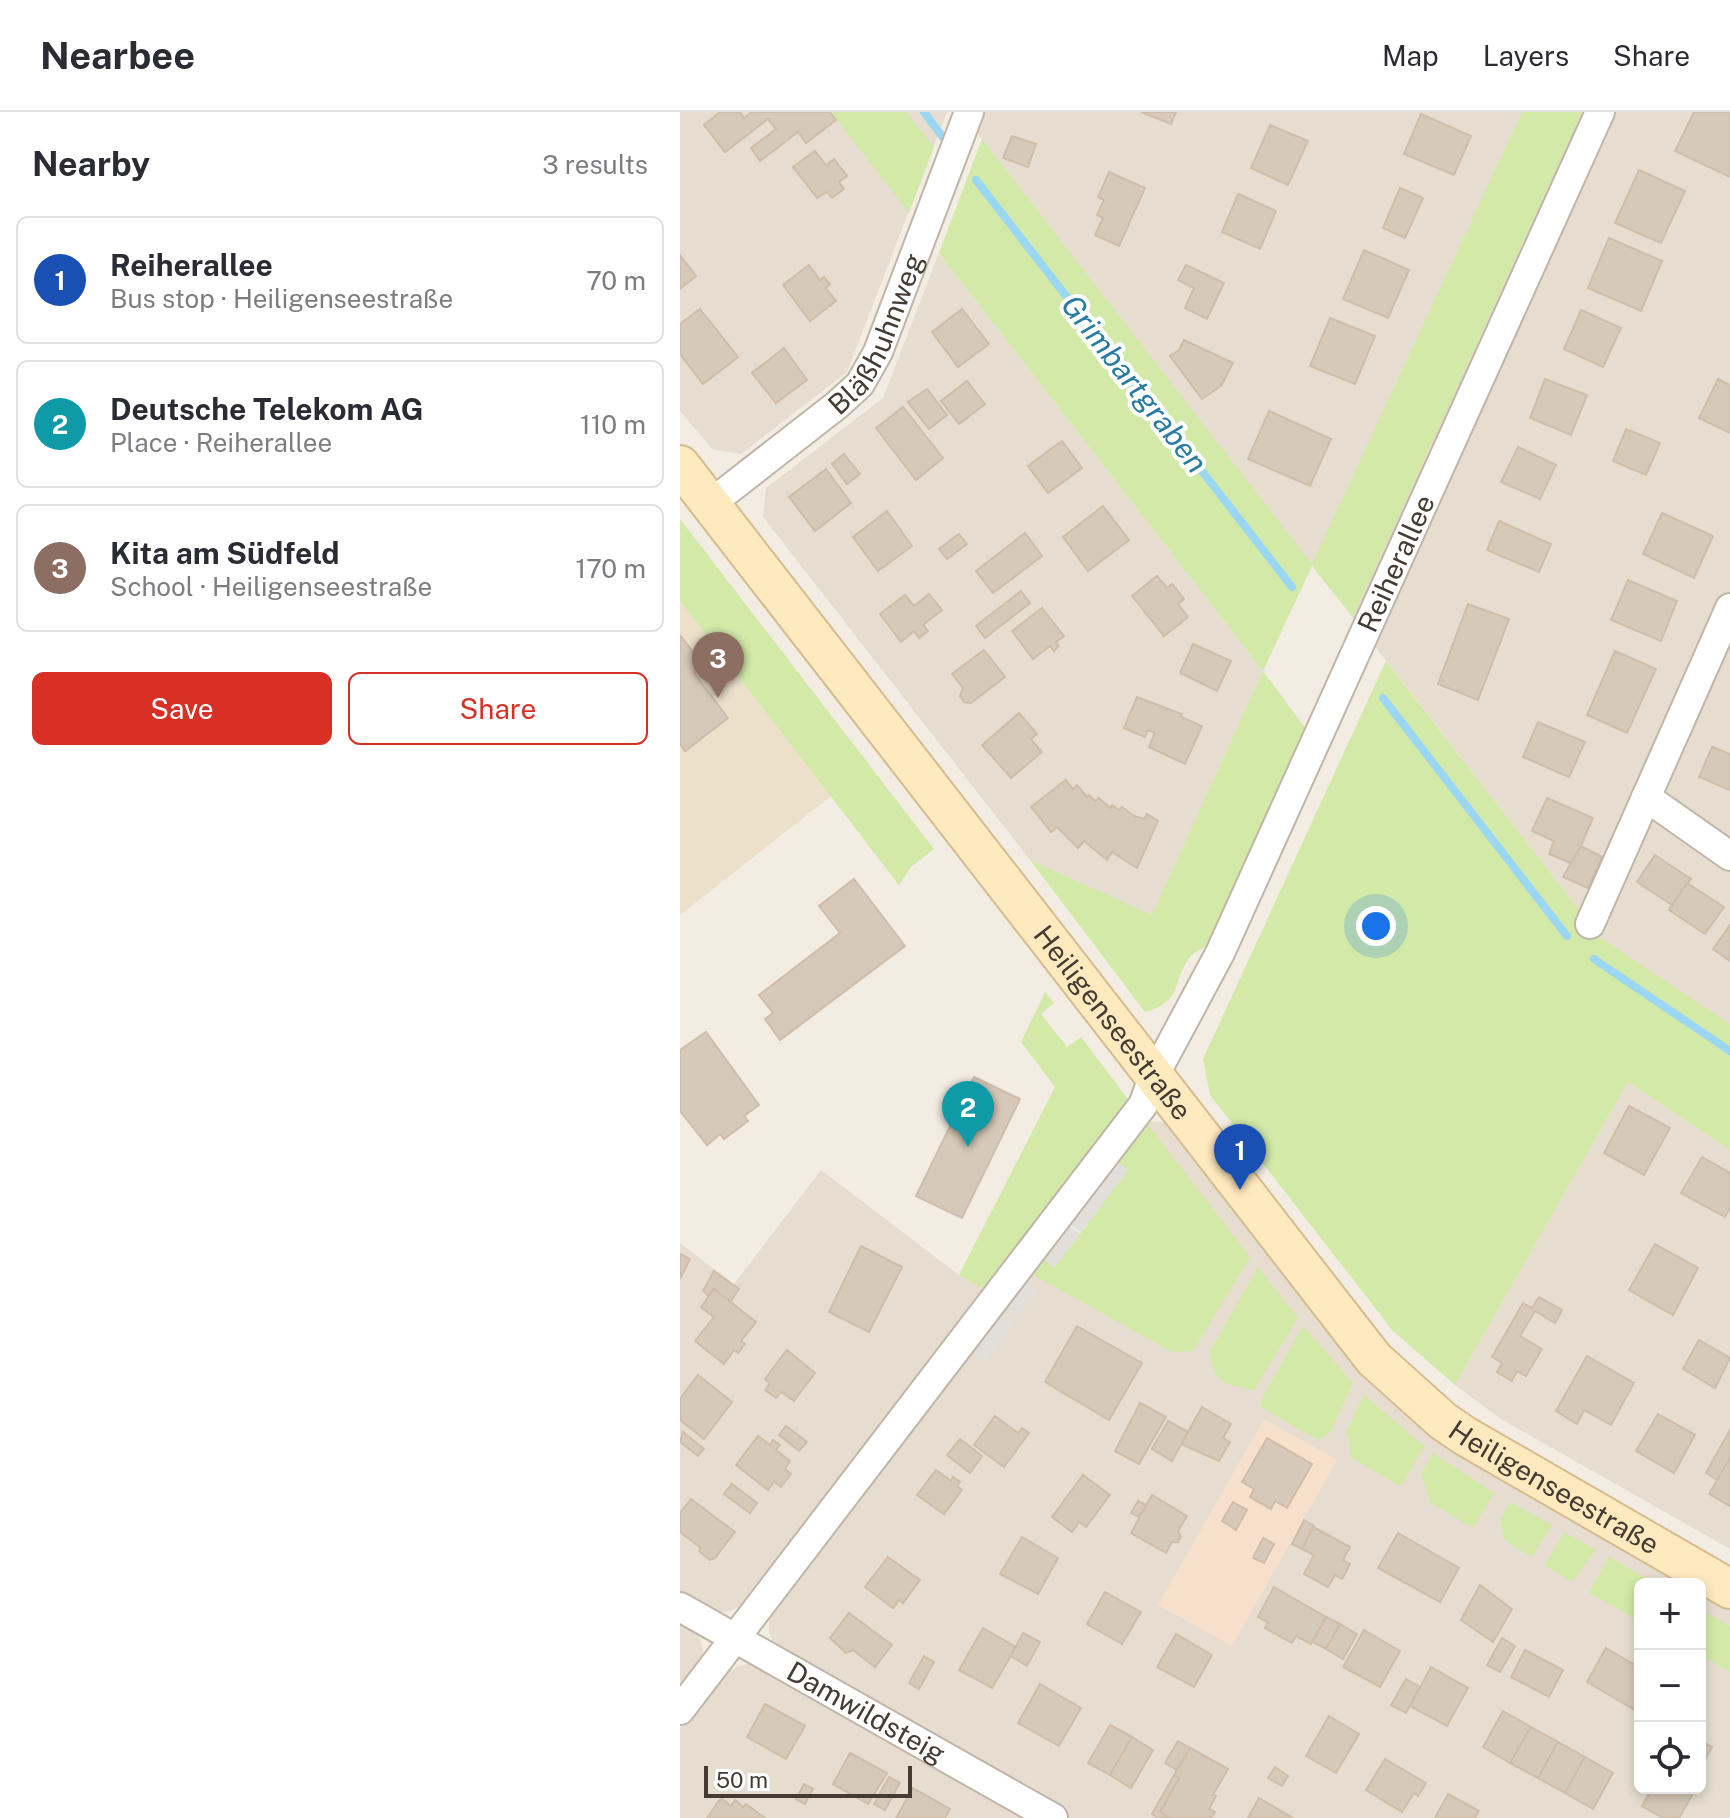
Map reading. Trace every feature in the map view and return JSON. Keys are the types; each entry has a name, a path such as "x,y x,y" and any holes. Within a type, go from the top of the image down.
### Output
{"main road":[{"name":"Heiligenseestraße","path":"680,465 1352,1335 1400,1384 1465,1436 1730,1589"}],"street":[{"name":"Bläßhuhnweg","path":"710,504 819,421 860,384 878,352 969,112"},
{"name":"Reiherallee","path":"680,1710 1143,1105 1153,1078 1220,953 1600,112"},
{"path":"1590,924 1730,608"},
{"path":"1646,797 1730,856"},
{"name":"Damwildsteig","path":"680,1607 1053,1818"}],"shaded area":[{"path":"680,112 947,112 847,372 741,454 712,449 680,411"},
{"path":"961,112 1730,112 1730,1024 1601,938"},
{"path":"939,253 1263,671 1152,916 1030,860 763,517 766,488 883,398"},
{"path":"680,601 831,796 680,915"},
{"path":"1628,1082 1730,1150 1730,1549 1501,1419 1455,1385"},
{"path":"1158,1121 1170,1125 1308,1299 1687,1578 1634,1578 1634,1794 1706,1794 1706,1590 1730,1604 1730,1818 1069,1818 788,1659 775,1646 769,1633 769,1616 1026,1271 1055,1267 1128,1170 1143,1123"},
{"path":"1111,1157 1128,1170 1081,1232 1064,1220"},
{"path":"821,1170 959,1275 987,1291 750,1604 726,1612 703,1608 680,1599 680,1243 734,1284"},
{"path":"1063,1221 1080,1234 1054,1268 1037,1255"},
{"path":"1020,1278 1038,1291 1017,1318 1000,1305"},
{"path":"998,1308 1015,1321 984,1363 966,1349"},
{"path":"1264,1419 1337,1460 1232,1646 1158,1605"},
{"path":"680,1619 698,1633 703,1650 702,1659 680,1694"},
{"path":"759,1663 1036,1818 680,1818 680,1728 722,1674 741,1665"}],"green space":[{"path":"831,112 906,112 934,147 909,213"},
{"path":"1522,112 1582,112 1353,617 1312,566 1263,671 939,253 982,139 1312,564"},
{"path":"680,519 934,849 911,867 899,885 680,601"},
{"path":"1386,661 1601,938 1730,1024 1730,1150 1628,1082 1455,1385 1393,1331 1210,1095 1203,1059"},
{"path":"1263,671 1308,732 1214,942 1192,955 1172,996 1158,1008 1145,1012 1030,860 1152,915"},
{"path":"1045,992 1054,1003 1041,1014 1067,1047 1081,1037 1130,1102 987,1291 959,1275 1055,1087 1021,1042"},
{"path":"1146,1122 1250,1257 1193,1351 1172,1352 1026,1271 1037,1255 1055,1267 1128,1170 1111,1157"},
{"path":"1258,1267 1298,1318 1254,1390 1235,1386 1218,1377 1209,1353"},
{"path":"1303,1326 1353,1383 1330,1433 1318,1440 1262,1408 1260,1402"},
{"path":"1364,1395 1424,1446 1401,1487 1351,1457 1346,1433"},
{"path":"1433,1453 1494,1493 1473,1528 1431,1503 1421,1474"},
{"path":"1510,1502 1552,1525 1532,1557 1505,1541 1500,1521"},
{"path":"1564,1532 1596,1550 1572,1582 1545,1565"},
{"path":"1609,1557 1646,1578 1634,1578 1634,1618 1589,1593"},
{"path":"1706,1612 1730,1626 1730,1672 1706,1658"}],"building":[{"path":"720,112 740,112 744,118 752,112 830,112 836,120 806,143 798,132 760,161 751,148 776,129 768,119 725,152 704,125"},
{"path":"1141,112 1176,112 1171,124"},
{"path":"1694,112 1730,112 1730,177 1675,151"},
{"path":"1421,114 1471,136 1454,175 1404,154"},
{"path":"1270,125 1308,141 1288,185 1251,168"},
{"path":"1012,136 1036,144 1028,167 1003,158"},
{"path":"815,151 826,165 834,159 847,176 839,182 844,189 832,198 827,192 817,198 793,167"},
{"path":"1639,170 1685,191 1661,243 1615,223"},
{"path":"1109,172 1145,188 1119,246 1095,235 1103,218 1097,215 1104,200 1098,197"},
{"path":"1400,188 1423,198 1405,238 1383,228"},
{"path":"1238,194 1276,211 1260,249 1222,232"},
{"path":"1609,238 1662,261 1641,311 1588,288"},
{"path":"1364,250 1409,270 1388,318 1343,299"},
{"path":"680,255 696,276 680,289"},
{"path":"809,265 820,280 824,277 830,284 826,288 836,301 810,321 783,285"},
{"path":"1186,265 1224,283 1207,319 1185,308 1194,288 1178,280"},
{"path":"700,309 738,357 703,384 680,354 680,324"},
{"path":"962,309 989,344 958,367 932,332"},
{"path":"1581,310 1621,328 1603,367 1564,349"},
{"path":"1330,318 1375,336 1355,384 1310,366"},
{"path":"1184,340 1233,363 1221,386 1202,399 1170,356 1179,350"},
{"path":"784,348 807,380 776,403 752,373"},
{"path":"1545,379 1587,395 1571,435 1530,418"},
{"path":"1718,379 1730,385 1730,433 1699,418"},
{"path":"967,381 985,404 959,424 941,401"},
{"path":"927,389 947,415 929,429 908,402"},
{"path":"903,407 943,458 916,480 876,428"},
{"path":"1269,411 1331,439 1310,486 1248,459"},
{"path":"1626,429 1660,443 1646,475 1613,461"},
{"path":"1062,441 1082,468 1048,493 1028,466"},
{"path":"1518,447 1556,465 1540,499 1501,482"},
{"path":"844,454 860,474 847,484 832,464"},
{"path":"826,469 851,503 815,531 789,497"},
{"path":"1103,506 1129,540 1088,571 1063,537"},
{"path":"887,511 912,546 878,571 853,537"},
{"path":"1662,513 1713,536 1694,578 1643,554"},
{"path":"1499,521 1551,544 1539,572 1487,550"},
{"path":"1025,533 1042,556 993,593 976,571"},
{"path":"959,534 967,544 947,559 939,549"},
{"path":"1157,576 1167,588 1172,584 1184,599 1178,604 1188,617 1164,636 1132,596"},
{"path":"1628,580 1677,601 1661,641 1611,620"},
{"path":"1021,591 1030,603 985,638 976,626"},
{"path":"929,594 942,610 923,625 928,631 919,638 914,631 901,642 880,614 905,595 914,606"},
{"path":"1468,604 1509,619 1478,700 1438,684"},
{"path":"1042,608 1064,636 1056,642 1059,646 1054,651 1050,646 1033,659 1012,631"},
{"path":"680,635 704,666 694,673 728,718 685,751 680,744"},
{"path":"1193,644 1231,661 1217,691 1180,673"},
{"path":"984,650 1005,677 971,703 964,702 960,696 963,688 952,674"},
{"path":"1615,651 1656,669 1627,733 1587,715"},
{"path":"1137,697 1182,714 1181,717 1202,726 1185,764 1149,747 1155,733 1148,730 1145,737 1124,728"},
{"path":"1019,713 1037,734 1031,739 1042,752 1011,778 982,745"},
{"path":"1538,722 1585,742 1569,777 1523,757"},
{"path":"1712,747 1730,754 1730,790 1699,777"},
{"path":"1066,780 1073,789 1077,785 1087,797 1089,795 1095,801 1099,798 1110,808 1112,805 1119,810 1122,807 1134,816 1144,819 1147,814 1158,821 1137,868 1112,852 1107,860 1084,841 1078,848 1057,827 1051,832 1031,807"},
{"path":"1547,798 1593,818 1573,864 1549,854 1554,841 1532,831"},
{"path":"1581,846 1602,857 1588,888 1563,877"},
{"path":"1655,855 1691,879 1672,905 1637,882"},
{"path":"854,879 905,946 780,1040 765,1019 773,1013 759,995 840,933 819,906"},
{"path":"1687,883 1724,907 1705,934 1669,910"},
{"path":"1730,925 1730,961 1713,949"},
{"path":"706,1032 759,1105 744,1116 748,1121 724,1139 720,1134 707,1145 680,1111 680,1050"},
{"path":"974,1077 1020,1099 962,1218 916,1196"},
{"path":"1629,1106 1670,1128 1644,1175 1604,1153"},
{"path":"1702,1157 1730,1173 1730,1208 1725,1217 1681,1193"},
{"path":"1655,1244 1698,1268 1673,1315 1629,1290"},
{"path":"861,1246 902,1267 869,1332 829,1312"},
{"path":"680,1254 690,1259 680,1279"},
{"path":"714,1271 739,1289 730,1302 714,1289 709,1296 703,1291"},
{"path":"714,1289 756,1322 741,1341 745,1344 738,1353 734,1350 724,1364 695,1341 714,1317 701,1307"},
{"path":"1539,1297 1562,1310 1555,1323 1535,1311 1520,1336 1542,1349 1526,1376 1517,1371 1512,1381 1497,1372 1502,1363 1492,1357 1523,1303 1532,1308"},
{"path":"1077,1326 1142,1363 1109,1420 1045,1382"},
{"path":"1699,1340 1730,1358 1715,1388 1683,1369"},
{"path":"787,1350 815,1373 794,1401 781,1392 776,1398 765,1390 770,1383 765,1379"},
{"path":"1587,1356 1634,1383 1611,1425 1584,1410 1577,1424 1556,1411"},
{"path":"698,1375 732,1402 704,1439 680,1420 680,1399"},
{"path":"1140,1403 1166,1417 1139,1464 1115,1451"},
{"path":"1202,1407 1231,1424 1223,1438 1230,1442 1219,1461 1181,1444"},
{"path":"1658,1414 1695,1435 1674,1473 1636,1451"},
{"path":"995,1416 1018,1433 1022,1428 1029,1433 1004,1467 974,1445"},
{"path":"1168,1421 1188,1432 1172,1461 1152,1449"},
{"path":"786,1426 807,1442 799,1451 779,1435"},
{"path":"1730,1430 1730,1458 1718,1480 1706,1473"},
{"path":"683,1432 704,1449 698,1456 680,1442"},
{"path":"758,1436 770,1445 773,1440 780,1445 776,1450 790,1461 785,1469 791,1474 781,1487 774,1482 768,1490 736,1465"},
{"path":"1267,1438 1312,1464 1287,1508 1275,1501 1271,1509 1250,1497 1254,1489 1242,1482"},
{"path":"960,1439 982,1456 970,1473 947,1455"},
{"path":"1730,1458 1730,1506 1709,1494"},
{"path":"936,1470 951,1481 953,1477 960,1482 957,1486 962,1490 944,1514 917,1495"},
{"path":"1083,1475 1110,1495 1086,1527 1079,1522 1072,1532 1052,1517"},
{"path":"732,1484 757,1503 750,1513 724,1494"},
{"path":"1152,1495 1187,1516 1178,1531 1181,1537 1178,1542 1172,1542 1166,1553 1131,1533"},
{"path":"691,1499 735,1532 710,1560 699,1551 701,1548 680,1532 680,1513"},
{"path":"1138,1501 1146,1505 1139,1517 1131,1513"},
{"path":"1233,1502 1247,1510 1236,1530 1222,1521"},
{"path":"1304,1520 1314,1526 1302,1549 1292,1544"},
{"path":"1313,1527 1350,1547 1343,1560 1350,1564 1342,1579 1335,1575 1328,1587 1304,1574 1314,1555 1302,1549"},
{"path":"1398,1533 1459,1568 1440,1602 1378,1568"},
{"path":"1022,1537 1058,1558 1038,1594 1000,1574"},
{"path":"1263,1538 1274,1544 1264,1563 1253,1558"},
{"path":"888,1557 920,1580 903,1603 899,1600 893,1608 865,1587"},
{"path":"1480,1585 1512,1609 1493,1642 1461,1620"},
{"path":"1274,1587 1326,1617 1311,1644 1296,1636 1292,1643 1265,1628 1268,1622 1258,1617"},
{"path":"1105,1592 1141,1612 1122,1644 1087,1624"},
{"path":"849,1613 892,1645 875,1667 853,1650 846,1653 830,1638"},
{"path":"1326,1617 1340,1624 1326,1649 1313,1642"},
{"path":"1340,1624 1357,1634 1343,1659 1326,1649"},
{"path":"983,1628 1016,1647 992,1688 959,1670"},
{"path":"1364,1630 1400,1651 1380,1687 1343,1667"},
{"path":"1023,1633 1040,1642 1027,1666 1011,1656"},
{"path":"1176,1634 1212,1655 1194,1687 1157,1667"},
{"path":"1502,1638 1515,1646 1500,1672 1487,1665"},
{"path":"1606,1648 1634,1664 1634,1709 1587,1682"},
{"path":"1525,1650 1563,1670 1549,1697 1511,1677"},
{"path":"924,1656 934,1662 919,1689 909,1683"},
{"path":"1431,1667 1468,1688 1447,1726 1410,1706"},
{"path":"1406,1679 1420,1687 1406,1713 1391,1705"},
{"path":"1040,1684 1081,1708 1059,1746 1018,1723"},
{"path":"765,1704 805,1726 786,1759 747,1737"},
{"path":"1503,1711 1531,1727 1510,1763 1483,1747"},
{"path":"1329,1716 1359,1734 1336,1773 1306,1756"},
{"path":"1110,1725 1132,1737 1110,1775 1088,1763"},
{"path":"1531,1727 1558,1742 1538,1778 1510,1763"},
{"path":"1132,1737 1153,1750 1131,1788 1110,1775"},
{"path":"1178,1741 1190,1748 1177,1770 1165,1763"},
{"path":"1558,1742 1585,1757 1565,1793 1538,1778"},
{"path":"1706,1744 1712,1747 1706,1758"},
{"path":"1190,1748 1228,1769 1213,1795 1216,1796 1209,1809 1215,1812 1211,1818 1170,1818 1160,1812 1179,1778 1174,1775"},
{"path":"850,1753 887,1773 868,1804 833,1784"},
{"path":"1585,1757 1613,1773 1593,1809 1565,1793"},
{"path":"1385,1759 1426,1783 1418,1796 1414,1793 1402,1812 1366,1790"},
{"path":"1275,1767 1288,1776 1282,1786 1268,1778"},
{"path":"1174,1775 1179,1778 1160,1812 1170,1818 1158,1818 1152,1814"},
{"path":"889,1777 900,1783 885,1810 874,1804"},
{"path":"804,1784 813,1789 805,1804 796,1799"},
{"path":"913,1788 950,1809 945,1818 896,1818"},
{"path":"1448,1794 1479,1811 1475,1818 1435,1818"},
{"path":"1649,1794 1693,1794 1679,1818 1663,1818 1642,1806"},
{"path":"721,1798 731,1806 735,1800 743,1807 746,1804 765,1818 707,1818"},
{"path":"1259,1798 1293,1818 1248,1818"}],"waterway":[{"name":"Grimbartgraben","path":"924,112 945,140"},
{"name":"Grimbartgraben","path":"976,180 1292,587"},
{"name":"Grimbartgraben","path":"1383,698 1567,936"},
{"name":"Grimbartgraben","path":"1594,959 1730,1051"}],"place":[{"name":"Kita am Südfeld","path":"718,698"},
{"name":"Deutsche Telekom AG","path":"968,1147"},
{"name":"Reiherallee","path":"1240,1190"}]}
